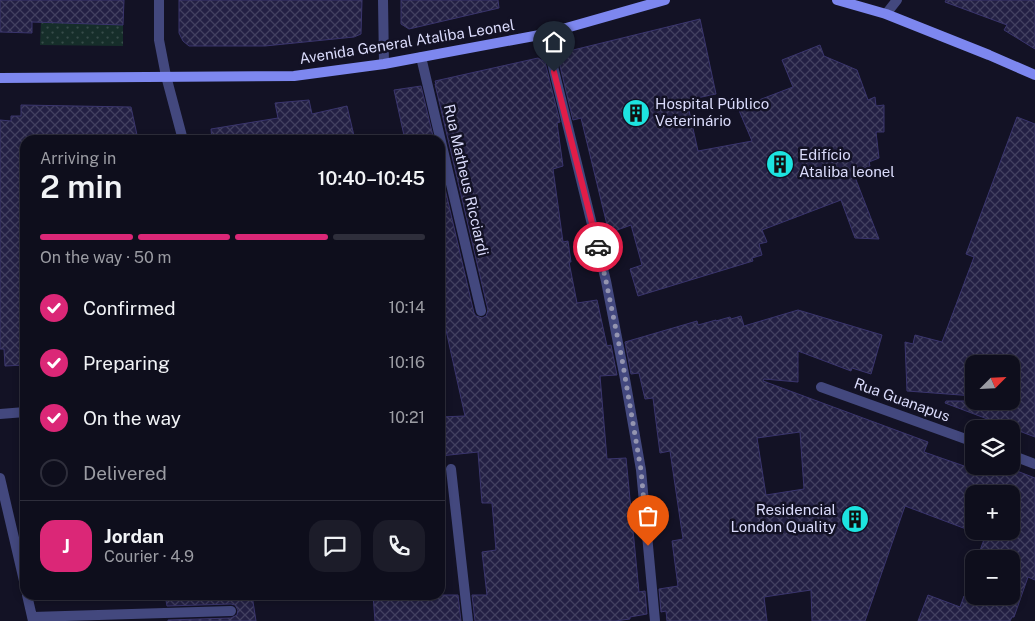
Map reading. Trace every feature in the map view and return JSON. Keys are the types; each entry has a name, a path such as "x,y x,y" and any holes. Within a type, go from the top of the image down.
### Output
{"main road":[{"name":"Avenida General Ataliba Leonel","path":"0,78 294,76 384,64 545,34 665,0"},
{"path":"837,0 886,14 1035,75"}],"street":[{"path":"159,0 159,40 166,76 182,135"},
{"path":"384,0 384,64"},
{"path":"886,14 897,0"},
{"path":"545,34 606,281 625,379 641,470 655,621"},
{"name":"Rua Matheus Ricciardi","path":"421,57 439,135"},
{"name":"Rua Matheus Ricciardi","path":"445,159 481,311"},
{"name":"Rua Guanapus","path":"821,387 965,439"},
{"path":"0,414 20,412"},
{"path":"1020,458 1035,464"},
{"path":"451,469 468,621"},
{"path":"0,478 20,564"},
{"path":"28,600 33,619 231,612"}],"green space":[{"path":"41,21 123,24 123,46 40,45"}],"building":[{"path":"0,0 124,0 123,25 32,22 32,33 0,32"},
{"path":"179,0 362,0 361,34 354,37 265,46 189,46 183,41 179,33"},
{"path":"401,0 498,0 499,8 409,29 401,24"},
{"path":"946,0 1035,0 1035,49 1004,30 1007,25 945,2"},
{"path":"700,19 716,94 697,98 699,104 688,106 698,151 752,141 738,108 793,87 782,60 820,45 824,56 857,70 868,100 875,97 876,106 884,105 884,132 876,132 879,158 869,162 870,166 853,172 879,239 855,238 841,200 762,230 767,242 759,244 762,255 752,258 753,261 638,296 630,269 642,265 631,225 609,233 581,118 573,120 560,66 569,51"},
{"path":"538,58 545,62 560,122 557,123 563,166 553,169 563,242 568,241 571,262 569,262 577,303 597,300 607,346 611,345 617,375 600,376 607,459 626,458 639,592 645,591 647,614 615,621 475,621 472,595 487,595 482,552 496,550 492,503 482,503 478,452 445,455 445,417 465,416 445,326 445,188 474,313 482,318 486,316 488,310 435,81"},
{"path":"421,86 433,135 404,135 394,90"},
{"path":"309,100 312,114 347,106 354,135 212,135 211,129 278,118 275,103"},
{"path":"21,105 131,107 137,135 20,135 20,365 5,366 4,349 0,349 0,120 11,121 11,116 21,116"},
{"path":"1017,117 1035,124 1035,437 1020,431 1020,420 990,420 945,403 946,401 965,401 965,410 1020,410 1020,355 965,355 965,395 907,391 905,342 913,344 915,335 942,342 974,257 966,254"},
{"path":"798,310 882,335 871,374 852,368 851,371 798,351 798,382 764,379 763,381 928,442 924,452 965,466 965,475 1020,475 1020,472 1035,478 1035,580 1028,577 1020,600 1020,550 980,550 984,540 1020,540 1020,485 965,485 965,529 905,506 865,621 812,621 811,590 764,597 767,621 667,621 666,611 661,612 659,589 678,586 672,541 683,539 670,451 660,453 653,398 645,399 639,373 631,374 625,342 697,321 698,325 741,316 744,326","holes":["800,432 804,489 766,495 757,438"]},
{"path":"445,595 458,595 461,621 375,621 373,600 445,600"},
{"path":"928,595 960,607 964,596 965,605 1018,605 1014,617 1010,621 918,621"},
{"path":"166,600 253,600 256,621 168,621 231,618 237,615 238,610 235,605 231,604 167,606"}],"way so far":[{"path":"598,247 622,359 641,470 648,546"}],"place":[{"name":"Hospital Público Veterinário","path":"636,113"},
{"name":"Edifício Ataliba leonel","path":"780,164"},
{"name":"Residencial London Quality","path":"855,519"}],"route":[{"path":"554,72 598,247"}]}
